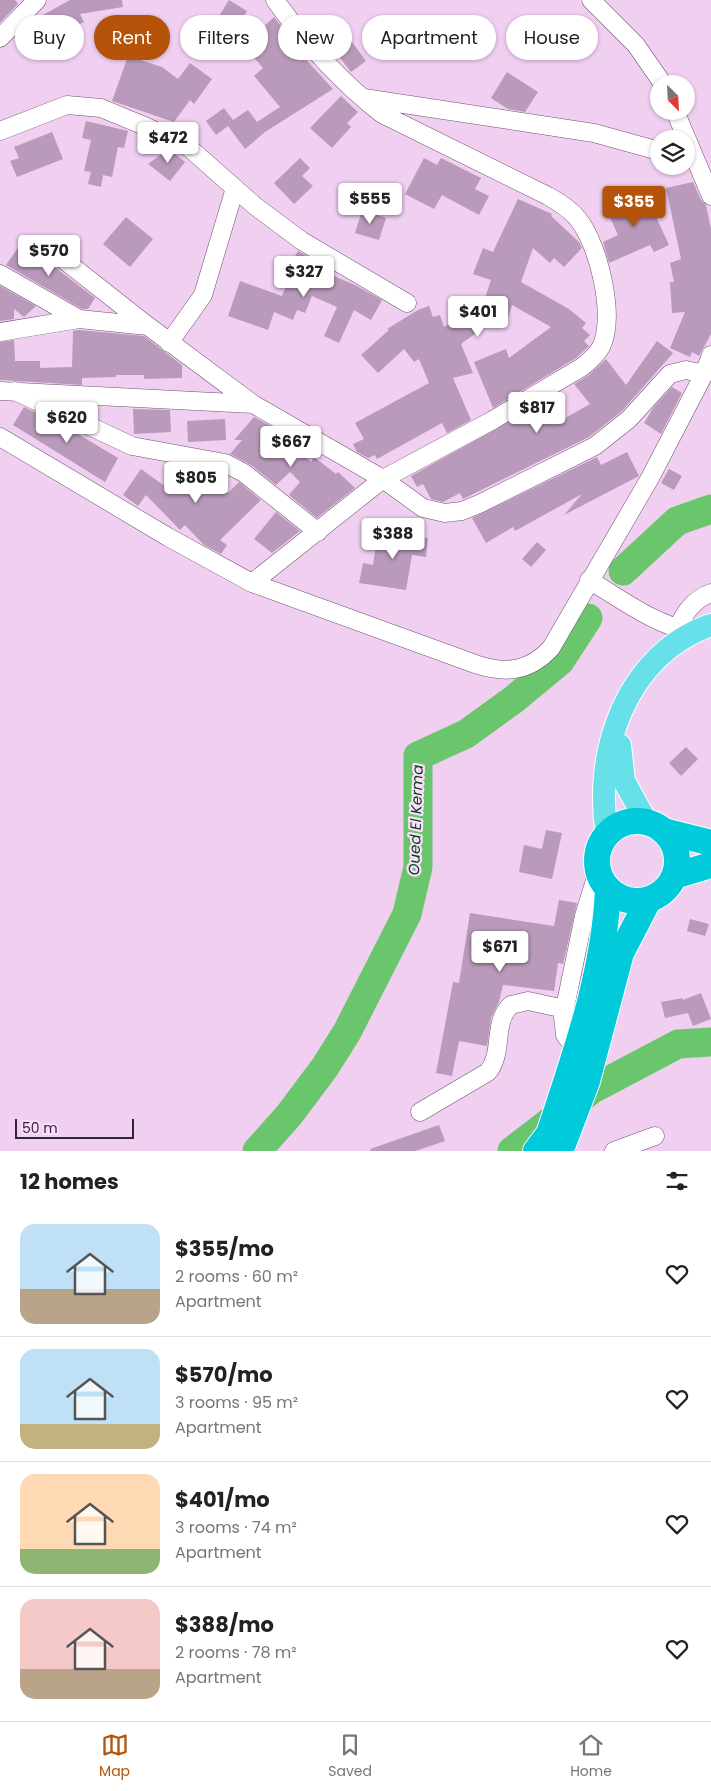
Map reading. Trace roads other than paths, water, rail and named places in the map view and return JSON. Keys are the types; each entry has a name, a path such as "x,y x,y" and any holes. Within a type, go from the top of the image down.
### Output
{"highway":[{"path":"577,1078 575,1048 601,955 606,927 603,880 598,851 607,834 625,822 655,826 711,843"},
{"path":"603,880 627,900 649,899 667,888 674,876 678,859 676,848 655,826"},
{"path":"674,876 711,866"},
{"path":"552,1144 619,958 649,899"}],"main road":[{"path":"607,834 604,790 618,716 634,684 648,667 665,649 693,629"},
{"path":"618,716 621,768 624,781 655,826"}],"street":[{"path":"252,583 383,479 493,420 582,367 594,357 601,346 607,322 606,302 599,267 579,219 565,207 539,191 382,114 361,98 302,37 275,0"},
{"path":"591,0 636,45 658,75"},
{"path":"0,38 31,2"},
{"path":"361,98 594,133 650,149"},
{"path":"0,131 67,105 101,108 186,145 235,188 302,240 407,303"},
{"path":"695,166 711,196"},
{"path":"169,342 203,295 235,188"},
{"path":"45,245 148,326 253,404 383,479 423,508 445,513 462,511 595,446 624,424 670,374 686,370 704,374"},
{"path":"0,274 79,319"},
{"path":"0,332 79,319 148,326"},
{"path":"0,437 168,537 252,583 478,664 499,670 511,671 533,663 550,648 650,478 704,374 711,356"},
{"path":"8,391 253,404"},
{"path":"8,391 132,446 225,464 244,473 318,532"},
{"path":"589,580 693,629"},
{"path":"693,629 684,615 695,601 711,593"},
{"path":"575,1048 564,1030 564,1009 584,916 603,880"},
{"path":"420,1112 488,1072 495,1062 502,1020 512,1005 528,1001 564,1009"},
{"path":"614,1151 655,1136"}],"waterway":[{"name":"Oued El Kerma","path":"623,571 677,521 711,509"},
{"name":"Oued El Kerma","path":"257,1151 289,1115 325,1067 347,1032 407,914 418,867 418,756 466,734 513,700 560,661 588,618"},
{"path":"512,1151 591,1090 678,1044 711,1042"}]}
